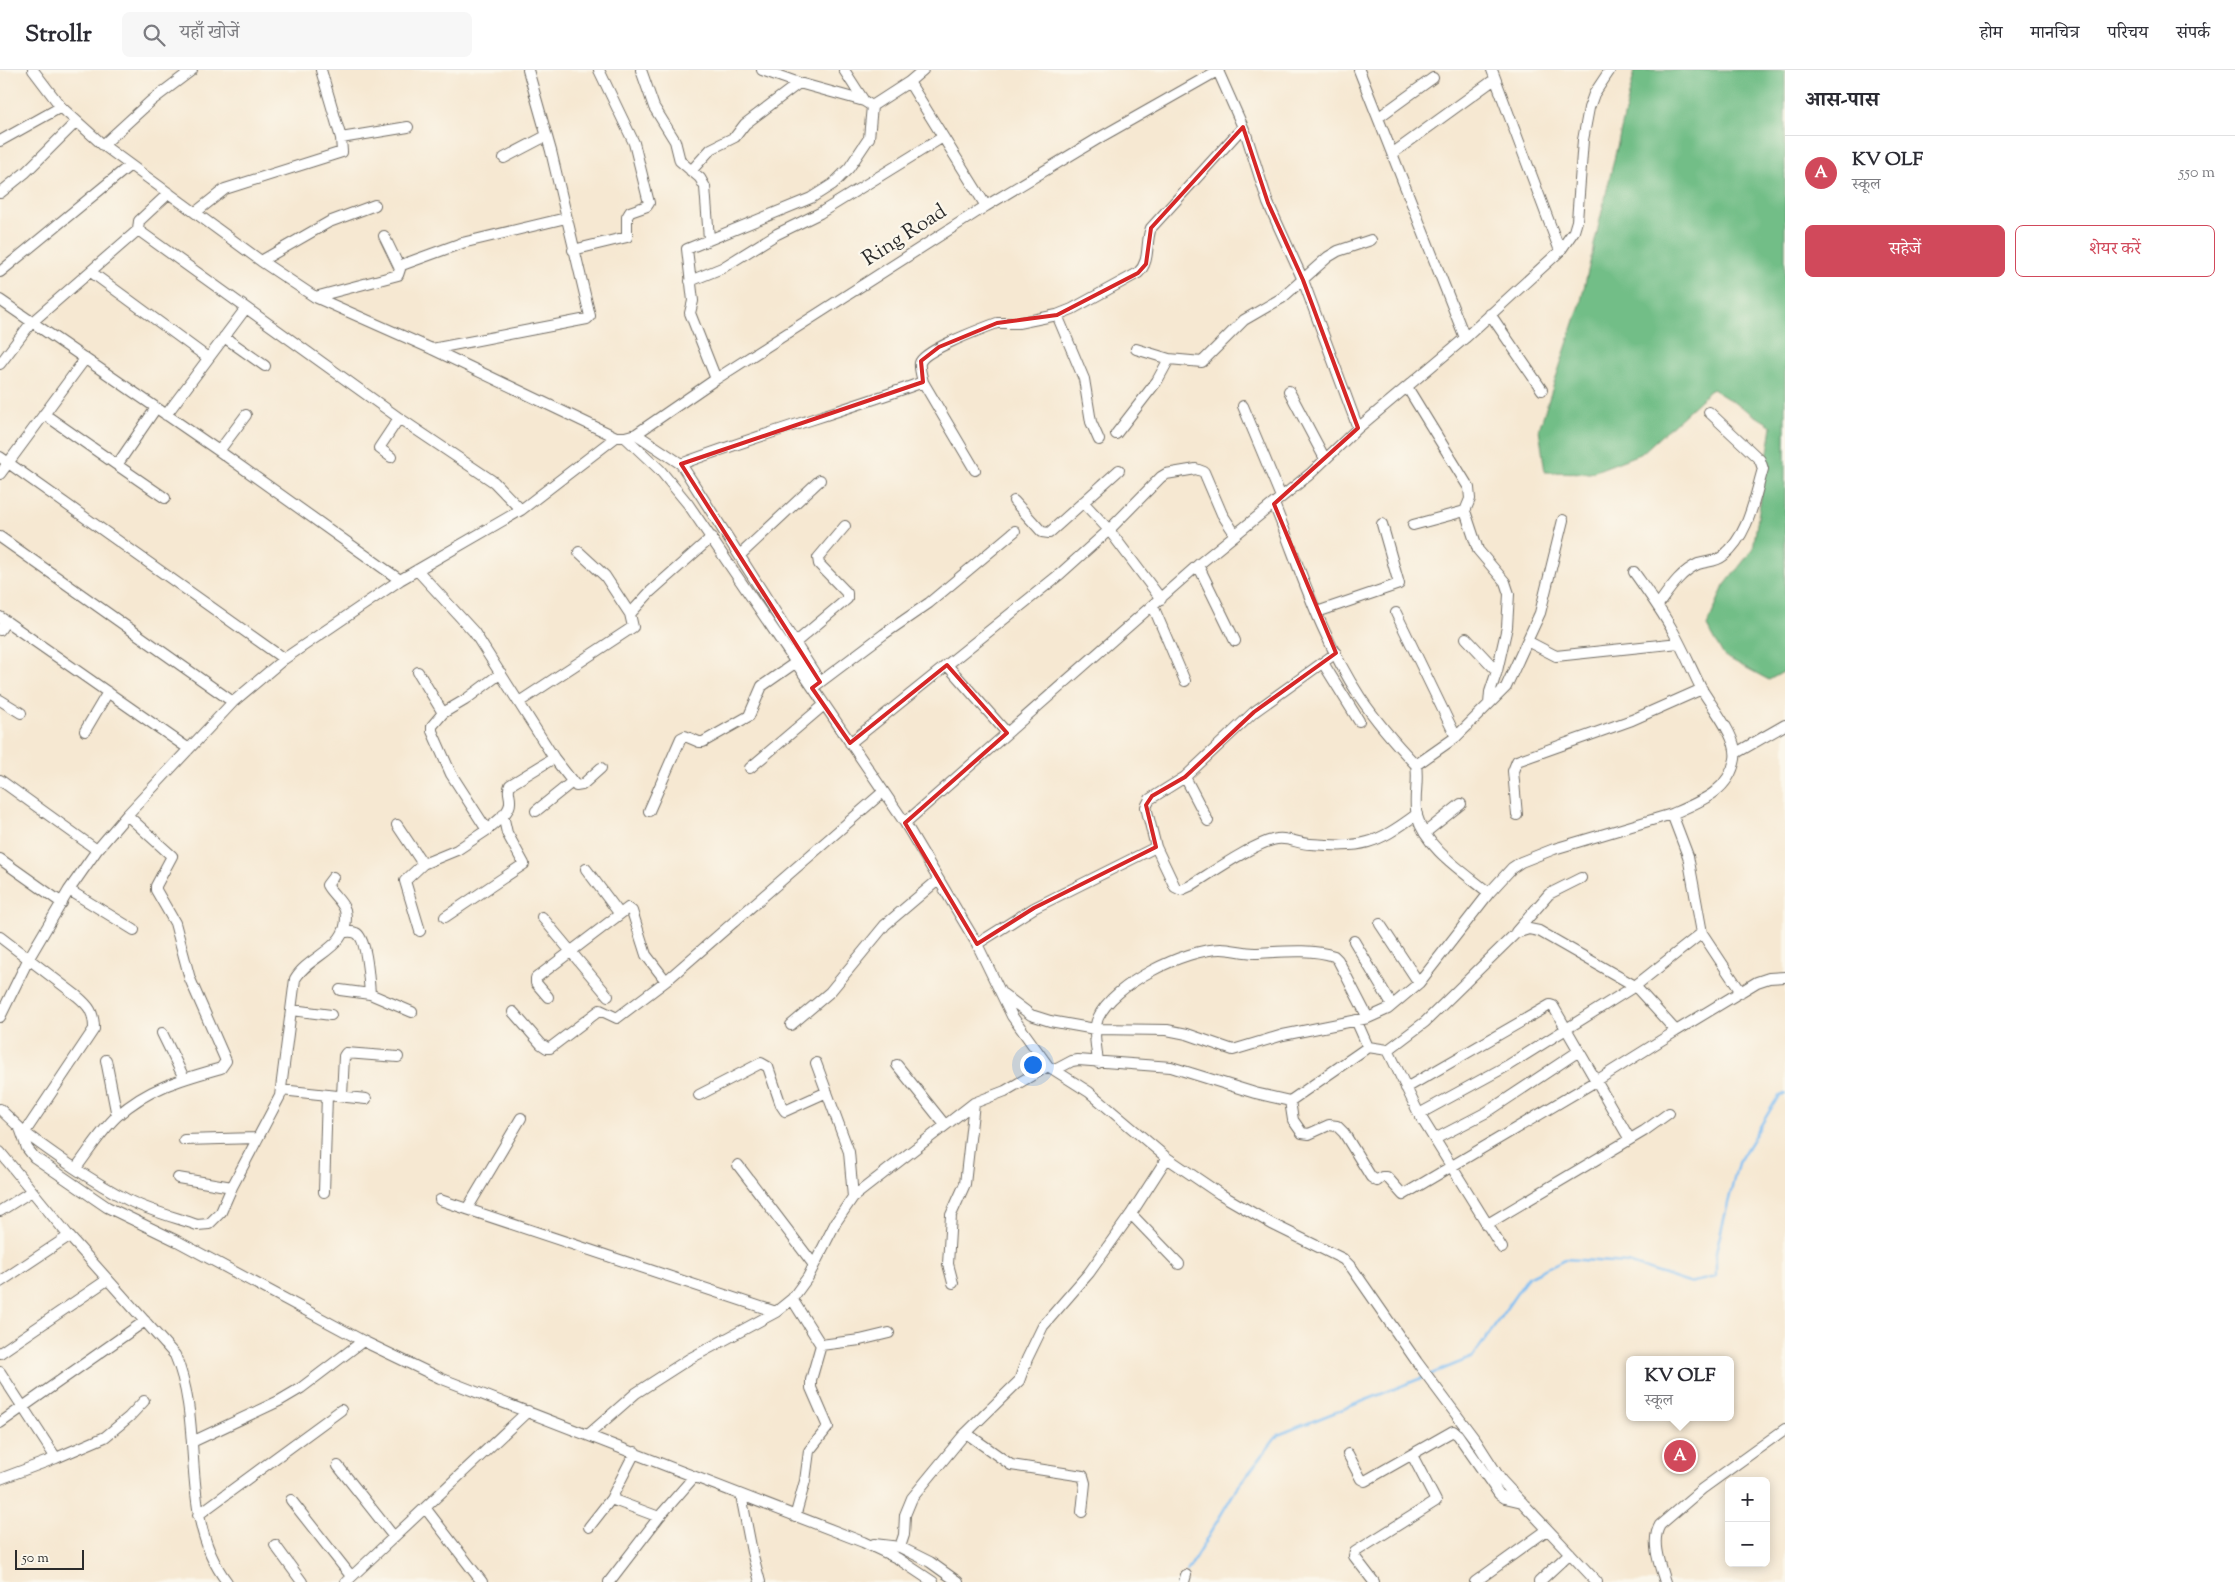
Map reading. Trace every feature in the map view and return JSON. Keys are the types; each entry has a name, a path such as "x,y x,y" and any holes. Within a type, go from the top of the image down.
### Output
{"street":[{"path":"33,70 61,107 129,166 196,212 261,261 315,297 621,437 660,470 688,504 796,663 816,685"},
{"path":"103,145 151,101 192,70"},
{"path":"196,212 225,189 339,154 343,150 321,70"},
{"path":"432,349 586,319 590,316 528,70"},
{"path":"573,250 627,237 630,212 647,206 649,203 634,143 599,70"},
{"path":"640,70 654,107 676,142 680,161 700,178 705,187 709,239"},
{"path":"762,70 868,103 909,82 923,70"},
{"path":"716,379 690,313 693,301 687,249 812,198 833,184 849,168 869,138 868,103 844,70"},
{"path":"1219,70 1243,127 1268,204 1303,280 1358,428"},
{"name":"Ring Road","path":"621,437 636,434 716,379 986,206 1092,142 1219,70"},
{"path":"1359,70 1465,338"},
{"path":"905,822 1198,565 1278,500 1358,428 1465,338 1560,251 1574,231 1578,221 1583,140 1589,108 1594,94 1610,70"},
{"path":"1392,153 1494,74 1560,251"},
{"path":"1379,117 1434,78"},
{"path":"909,82 986,206"},
{"path":"691,171 711,149 735,137 746,124 799,83"},
{"path":"0,141 61,107"},
{"path":"0,193 26,172 76,122"},
{"path":"341,138 408,127"},
{"path":"975,470 923,382 919,364 921,361 940,347 996,324 1018,323 1057,314 1088,300 1144,268 1151,228 1243,127"},
{"path":"504,158 546,136"},
{"path":"690,280 708,275 722,268 777,234 820,213 943,136"},
{"path":"0,272 129,166"},
{"path":"0,364 31,323 138,230 139,221 168,193"},
{"path":"261,261 329,222 375,204"},
{"path":"399,266 462,242 566,218"},
{"path":"138,230 399,418 494,482 521,510"},
{"path":"315,297 398,275 400,272 399,266 384,236"},
{"path":"1136,350 1168,359 1202,362 1244,320 1276,302 1334,254 1371,240"},
{"path":"91,272 208,358"},
{"path":"0,300 219,451 400,580"},
{"path":"166,414 246,308"},
{"path":"1057,314 1084,379 1091,422 1099,440"},
{"path":"1490,314 1542,390"},
{"path":"224,337 265,366"},
{"path":"0,474 4,460 44,414 85,359"},
{"path":"1116,434 1157,381 1168,359"},
{"path":"681,464 747,440 868,402 923,382"},
{"path":"1407,387 1469,488 1470,499 1465,511 1478,550 1505,582 1509,594 1507,627 1490,692 1489,704"},
{"path":"1289,391 1325,459"},
{"path":"1243,406 1317,612 1336,654 1374,718 1416,765 1418,776 1416,814 1440,851 1489,893"},
{"path":"117,465 156,408"},
{"path":"1658,605 1676,582 1690,569 1716,560 1733,546 1746,527 1763,469 1760,460 1709,412"},
{"path":"44,414 165,498"},
{"path":"219,451 246,416"},
{"path":"391,457 379,448 399,418"},
{"path":"636,434 681,464 795,643 824,705 905,822 977,944 1012,1016 1052,1068 1088,1092 1167,1158 1220,1194 1272,1224 1343,1259 1352,1268 1502,1480 1597,1582"},
{"path":"0,1017 29,958 68,890 97,850 233,702 284,659 400,580 521,510 621,437"},
{"path":"4,460 284,659"},
{"path":"850,743 1060,574 1110,530 1166,474 1196,468 1207,475 1222,514 1235,534"},
{"path":"1014,501 1046,534 1119,470"},
{"path":"740,555 820,480"},
{"path":"1082,502 1110,530 1161,599"},
{"path":"1412,525 1465,511"},
{"path":"1416,765 1456,737 1506,687 1540,614 1563,520"},
{"path":"1317,612 1399,584 1382,524"},
{"path":"795,643 847,599 845,591 819,564 818,558 845,526"},
{"path":"816,685 929,603 1015,531"},
{"path":"0,537 233,702"},
{"path":"630,614 650,592 712,537"},
{"path":"519,702 631,630 633,626 630,614 605,576 579,552"},
{"path":"1198,565 1236,641"},
{"path":"417,570 474,632 554,758 572,782 580,786 601,768"},
{"path":"1000,992 1036,1018 1095,1029 1167,1030 1187,1034 1233,1050 1283,1035 1368,1018 1392,1005 1419,983 1489,893 1512,868 1521,862 1554,849 1672,814 1717,792 1725,783 1734,763 1736,753 1730,736 1702,689 1658,605 1634,572"},
{"path":"1153,606 1185,681"},
{"path":"1396,613 1456,737"},
{"path":"0,630 3,619 189,749"},
{"path":"1466,638 1497,671"},
{"path":"1528,642 1556,656 1679,643"},
{"path":"1336,654 1254,712 1185,777 1152,796 1147,804 1156,848 1175,887 1184,889 1272,840 1288,839 1308,844 1360,845 1388,834 1416,814"},
{"path":"649,811 680,738 685,736 702,742 746,718 752,713 762,686 796,663"},
{"path":"1323,663 1359,721"},
{"path":"947,664 1007,733"},
{"path":"418,672 443,713"},
{"path":"487,830 451,774 432,731 432,726 443,713 465,700 501,673"},
{"path":"1517,815 1513,771 1514,764 1518,761 1632,720 1702,689"},
{"path":"85,731 108,692"},
{"path":"0,700 21,713"},
{"path":"750,768 824,705"},
{"path":"1736,753 1785,725"},
{"path":"420,931 404,883 423,864 457,850 487,830 504,815 510,805 508,790 510,784 554,758"},
{"path":"1185,777 1208,821"},
{"path":"0,780 97,850"},
{"path":"536,811 572,782"},
{"path":"513,1012 541,1044 547,1048 550,1048 600,1010 617,1018 666,981 883,792"},
{"path":"1426,832 1461,804"},
{"path":"1672,814 1688,856 1702,933 1741,992"},
{"path":"76,1168 117,1116 144,1096 169,1083 221,1068 226,1064 226,1058 190,979 175,923 156,890 156,886 172,859 171,854 128,815"},
{"path":"445,917 524,864 507,832 504,815"},
{"path":"397,825 423,864"},
{"path":"977,944 1034,908 1156,848"},
{"path":"0,859 62,903"},
{"path":"586,868 619,913"},
{"path":"0,1109 23,1131 76,1168 127,1200 197,1225 206,1226 218,1217 280,1096 297,975 329,950 344,932 344,910 327,884 333,878"},
{"path":"588,1435 644,1388 689,1359 776,1312 792,1299 814,1265 844,1208 853,1197 974,1104 1052,1068 1072,1061 1171,1067 1256,1093 1290,1101 1368,1048 1388,1050 1425,1022 1516,932 1549,894 1581,878"},
{"path":"790,1025 830,992 885,925 938,880"},
{"path":"68,890 134,930"},
{"path":"548,997 536,983 536,978 628,908 632,911 646,955 666,981"},
{"path":"542,917 608,996"},
{"path":"1380,924 1419,983"},
{"path":"1516,932 1528,929 1540,931 1635,986 1676,1031"},
{"path":"344,932 354,932 358,935 368,959 370,994"},
{"path":"1419,1114 1507,1066 1635,986 1702,933"},
{"path":"0,938 29,958 88,1005 92,1011 94,1028 23,1131 27,1148 34,1157 106,1207 177,1241 363,1341 440,1378 635,1452 693,1478 863,1542 897,1558 933,1582"},
{"path":"1354,941 1392,1005"},
{"path":"1098,1063 1095,1029 1099,1016 1121,989 1161,965 1203,952 1220,949 1244,953 1292,951 1334,956 1338,960 1368,1018"},
{"path":"1290,1101 1293,1120 1302,1133 1309,1134 1329,1125 1337,1126 1344,1133 1371,1177 1377,1181 1382,1177 1387,1178 1403,1195 1596,1082 1757,982 1769,978 1785,977"},
{"path":"340,990 370,994 412,1012"},
{"path":"1406,1088 1548,1006 1553,1006 1567,1027 1596,1082 1629,1138"},
{"path":"292,1010 331,1015"},
{"path":"1356,1020 1368,1048"},
{"path":"162,1033 184,1078"},
{"path":"1388,1050 1419,1114 1502,1248"},
{"path":"1435,1139 1487,1112 1579,1051"},
{"path":"342,1096 344,1056 346,1053 398,1057"},
{"path":"106,1060 117,1116"},
{"path":"700,1095 761,1063 768,1067 781,1106 785,1111 827,1092"},
{"path":"816,1063 849,1152 853,1197"},
{"path":"897,1065 945,1125"},
{"path":"281,1090 366,1099"},
{"path":"324,1192 327,1095"},
{"path":"953,1283 948,1264 951,1215 965,1184 974,1104"},
{"path":"1486,1225 1629,1138 1644,1131 1669,1114"},
{"path":"467,1209 521,1118"},
{"path":"184,1140 257,1138"},
{"path":"0,1152 107,1280 169,1346 180,1367 192,1442 198,1515 202,1534 209,1551 227,1582"},
{"path":"900,1547 908,1504 966,1433 1019,1381 1027,1359 1047,1320 1089,1272 1132,1214 1167,1158"},
{"path":"738,1165 814,1265"},
{"path":"178,1178 232,1187"},
{"path":"0,1212 32,1192"},
{"path":"440,1200 776,1312"},
{"path":"1132,1214 1179,1264"},
{"path":"0,1282 69,1236"},
{"path":"0,1353 107,1280"},
{"path":"792,1299 821,1345 811,1388 828,1427 809,1451 805,1480 795,1516"},
{"path":"0,1423 145,1322"},
{"path":"821,1345 860,1340 889,1333"},
{"path":"192,1442 279,1401 301,1388 363,1341"},
{"path":"0,1372 56,1458"},
{"path":"0,1479 56,1458 112,1433 144,1401"},
{"path":"198,1515 341,1410"},
{"path":"291,1500 348,1579 426,1509 528,1411"},
{"path":"1665,1582 1657,1548 1656,1533 1660,1525 1702,1489 1785,1429"},
{"path":"1348,1454 1361,1478 1365,1481 1451,1432 1456,1432 1499,1494 1522,1502"},
{"path":"966,1433 1011,1465 1083,1476 1085,1483 1082,1512"},
{"path":"589,1527 611,1499 635,1452"},
{"path":"1374,1582 1354,1556 1354,1552 1436,1501 1412,1455"},
{"path":"338,1466 394,1537"},
{"path":"609,1582 659,1517 693,1478"},
{"path":"741,1495 760,1582"},
{"path":"611,1499 659,1517"},
{"path":"426,1509 482,1582"},
{"path":"1475,1582 1547,1530"},
{"path":"863,1542 900,1547 930,1562 958,1582"},
{"path":"275,1545 302,1582"},
{"path":"1539,1582 1570,1554"}],"highlighted area":[{"path":"1243,127 1268,203 1303,280 1358,428 1274,504 1336,653 1254,712 1185,777 1152,796 1146,805 1156,847 1034,908 977,944 905,823 1007,733 947,665 850,743 812,688 820,682 681,464 923,382 921,361 939,347 997,323 1057,315 1138,273 1146,264 1151,228"}],"green space":[{"path":"1635,70 1785,70 1785,671 1769,680 1724,656 1707,626 1724,586 1753,549 1772,426 1712,389 1642,453 1590,473 1545,472 1539,429 1580,305"}],"waterway":[{"path":"1429,1375 1473,1357 1528,1277 1565,1259 1628,1263 1689,1283 1716,1277 1716,1252 1738,1163 1778,1097 1785,1094"},
{"path":"1187,1572 1235,1491 1278,1435 1424,1377"}],"place":[{"name":"KV OLF","path":"1680,1456"}]}
